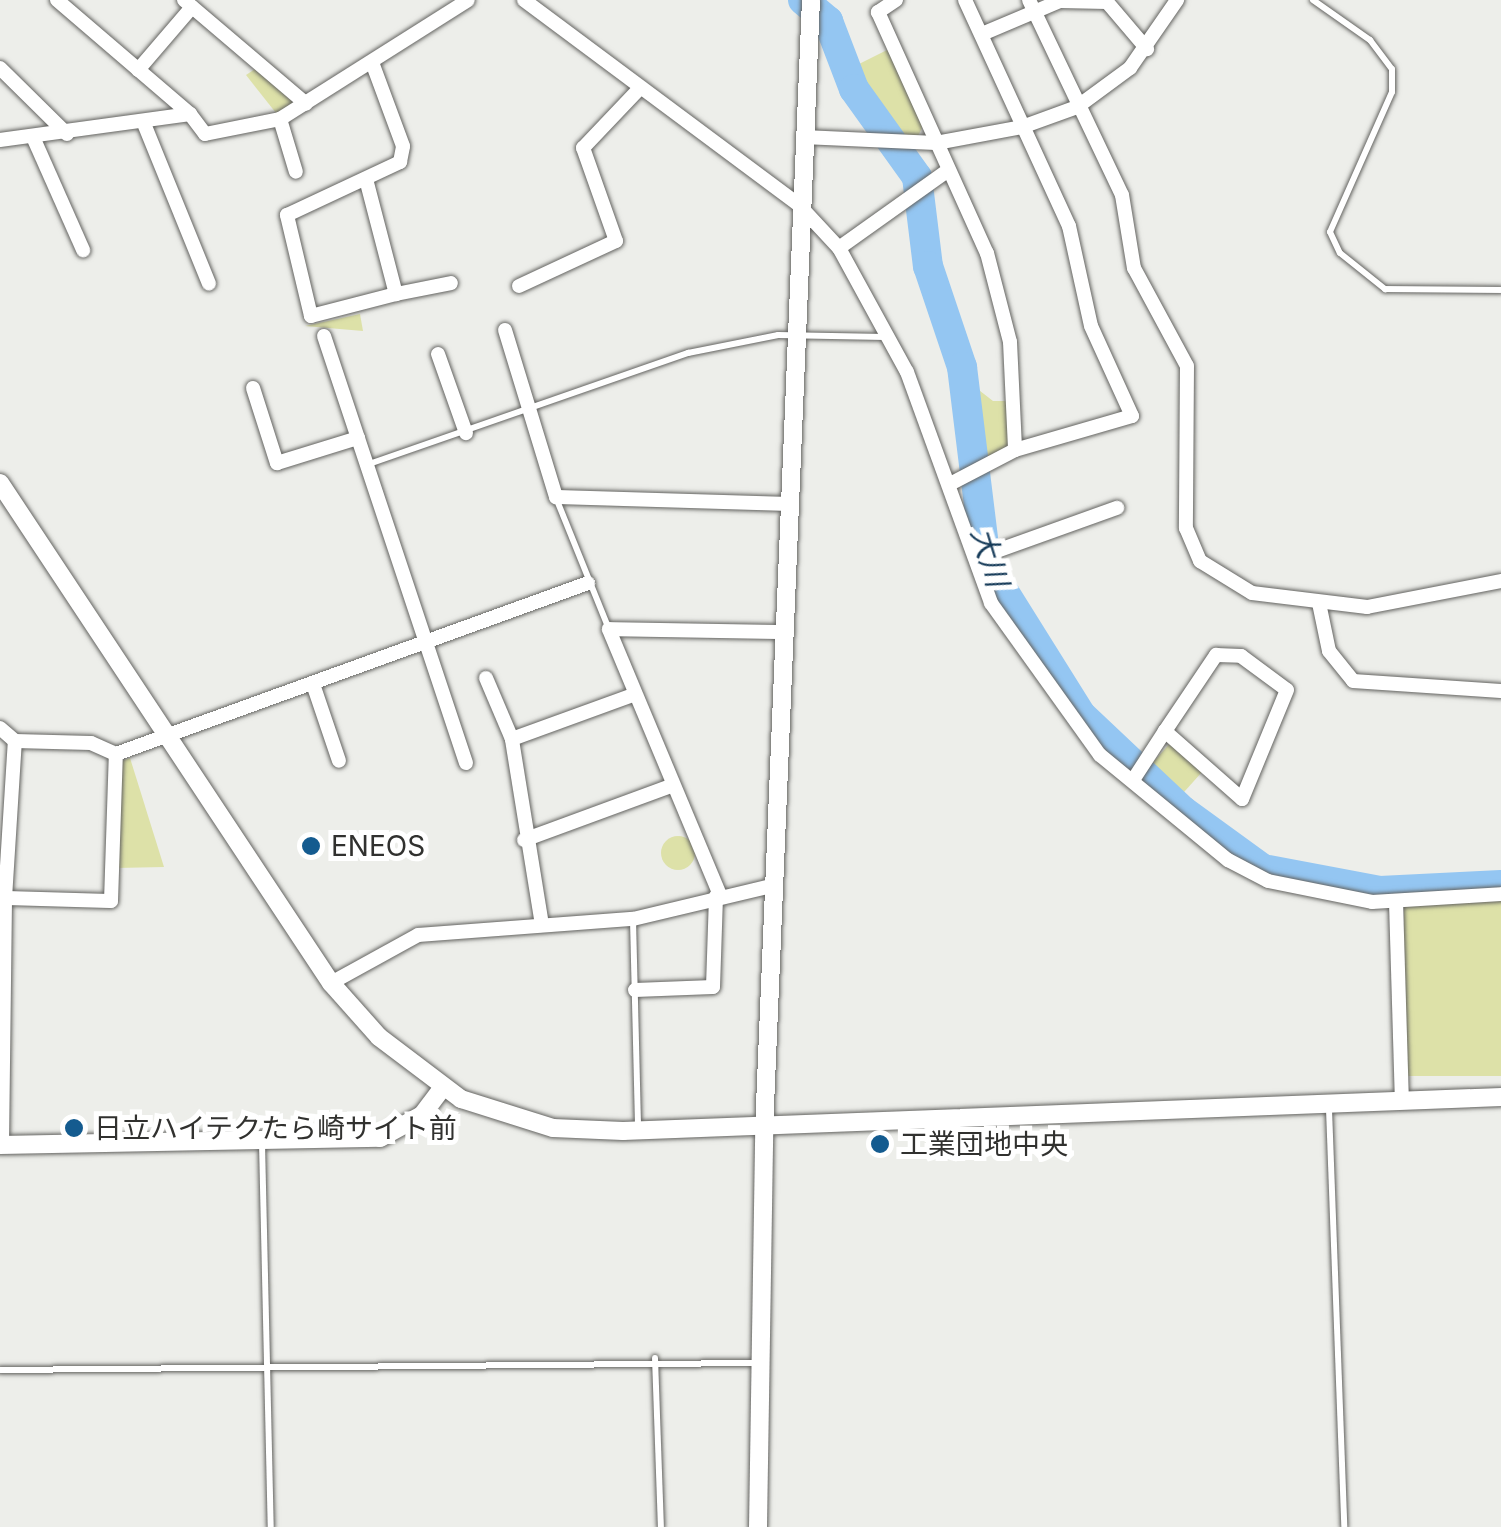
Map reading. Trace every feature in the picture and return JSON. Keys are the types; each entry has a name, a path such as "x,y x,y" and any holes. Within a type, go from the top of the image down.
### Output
{"street":[{"path":"57,0 190,114 205,134 280,118 468,0"},
{"path":"524,0 637,91 800,205 839,248 892,337 957,480 991,604 1074,730 1248,873 1396,902 1501,894"},
{"path":"896,0 878,12 936,143 942,175 987,253 1010,342 1015,450"},
{"path":"957,480 1015,450 1132,416 1092,326 1069,226 965,0"},
{"path":"804,137 912,144 1022,128 1077,107 1147,49 1177,0"},
{"path":"982,34 1032,6 1107,2 1147,49"},
{"path":"138,70 188,4 306,104"},
{"path":"1032,6 1122,195 1134,268 1187,366 1192,544 1227,586 1319,603 1393,605 1501,581"},
{"path":"758,1527 764,1130 810,9"},
{"path":"372,62 403,146 400,162 287,215 311,316 451,282"},
{"path":"0,68 67,134"},
{"path":"519,286 616,241 583,148 637,91"},
{"path":"0,140 145,126 190,114"},
{"path":"280,118 296,172"},
{"path":"145,126 209,284"},
{"path":"33,137 83,250"},
{"path":"839,248 910,194 942,175"},
{"path":"366,179 396,294"},
{"path":"504,330 556,497 791,504"},
{"path":"324,336 466,764"},
{"path":"438,354 466,434"},
{"path":"253,388 277,464 358,438"},
{"path":"0,483 331,983 442,1088 553,1128 638,1130 764,1130 1501,1098"},
{"path":"977,558 1117,508"},
{"path":"0,728 15,741 91,743 116,754 588,583"},
{"path":"1319,603 1329,651 1353,681 1501,691"},
{"path":"635,990 713,986 718,895 632,695 609,629 785,632"},
{"path":"1135,777 1148,756 1165,731 1216,656 1242,656 1287,690 1242,799 1165,731"},
{"path":"486,678 512,739 524,840 542,924"},
{"path":"313,684 338,760"},
{"path":"512,739 632,695"},
{"path":"15,741 4,898 1,1145 396,1134 442,1088"},
{"path":"4,898 111,900 116,754"},
{"path":"524,840 671,786"},
{"path":"331,983 418,934 633,919 718,895 776,886"},
{"path":"1396,902 1402,1101"}],"lane":[{"path":"1313,0 1370,40 1392,69 1392,92 1334,218 1340,253 1385,289 1501,290"},
{"path":"366,465 466,434 688,353 798,336 892,337"},
{"path":"556,497 609,629"},
{"path":"633,919 638,1130"},
{"path":"1328,1105 1344,1527"},
{"path":"262,1140 271,1527"},
{"path":"655,1358 661,1527"},
{"path":"0,1370 655,1358 762,1363"}],"green space":[{"path":"891,48 924,124 918,136 892,137 849,69"},
{"path":"255,69 295,104 276,113 246,75"},
{"path":"360,314 363,331 305,326"},
{"path":"966,380 993,401 1010,401 1012,448 972,468"},
{"path":"1173,740 1205,769 1178,798 1146,770"},
{"path":"130,758 164,867 116,868 119,762"},
{"path":"678,836 690,841 695,853 690,865 678,870 666,865 661,853 666,841"},
{"path":"1404,900 1501,900 1501,1076 1404,1076"}],"waterway":[{"name":"大川","path":"803,0 828,21 854,89 917,177 928,266 962,367 986,563 1081,715 1183,811 1263,869 1380,891 1501,885"}],"place":[{"name":"ENEOS","path":"311,846"},
{"name":"日立ハイテクたら崎サイト前","path":"74,1128"},
{"name":"工業団地中央","path":"880,1144"}]}
